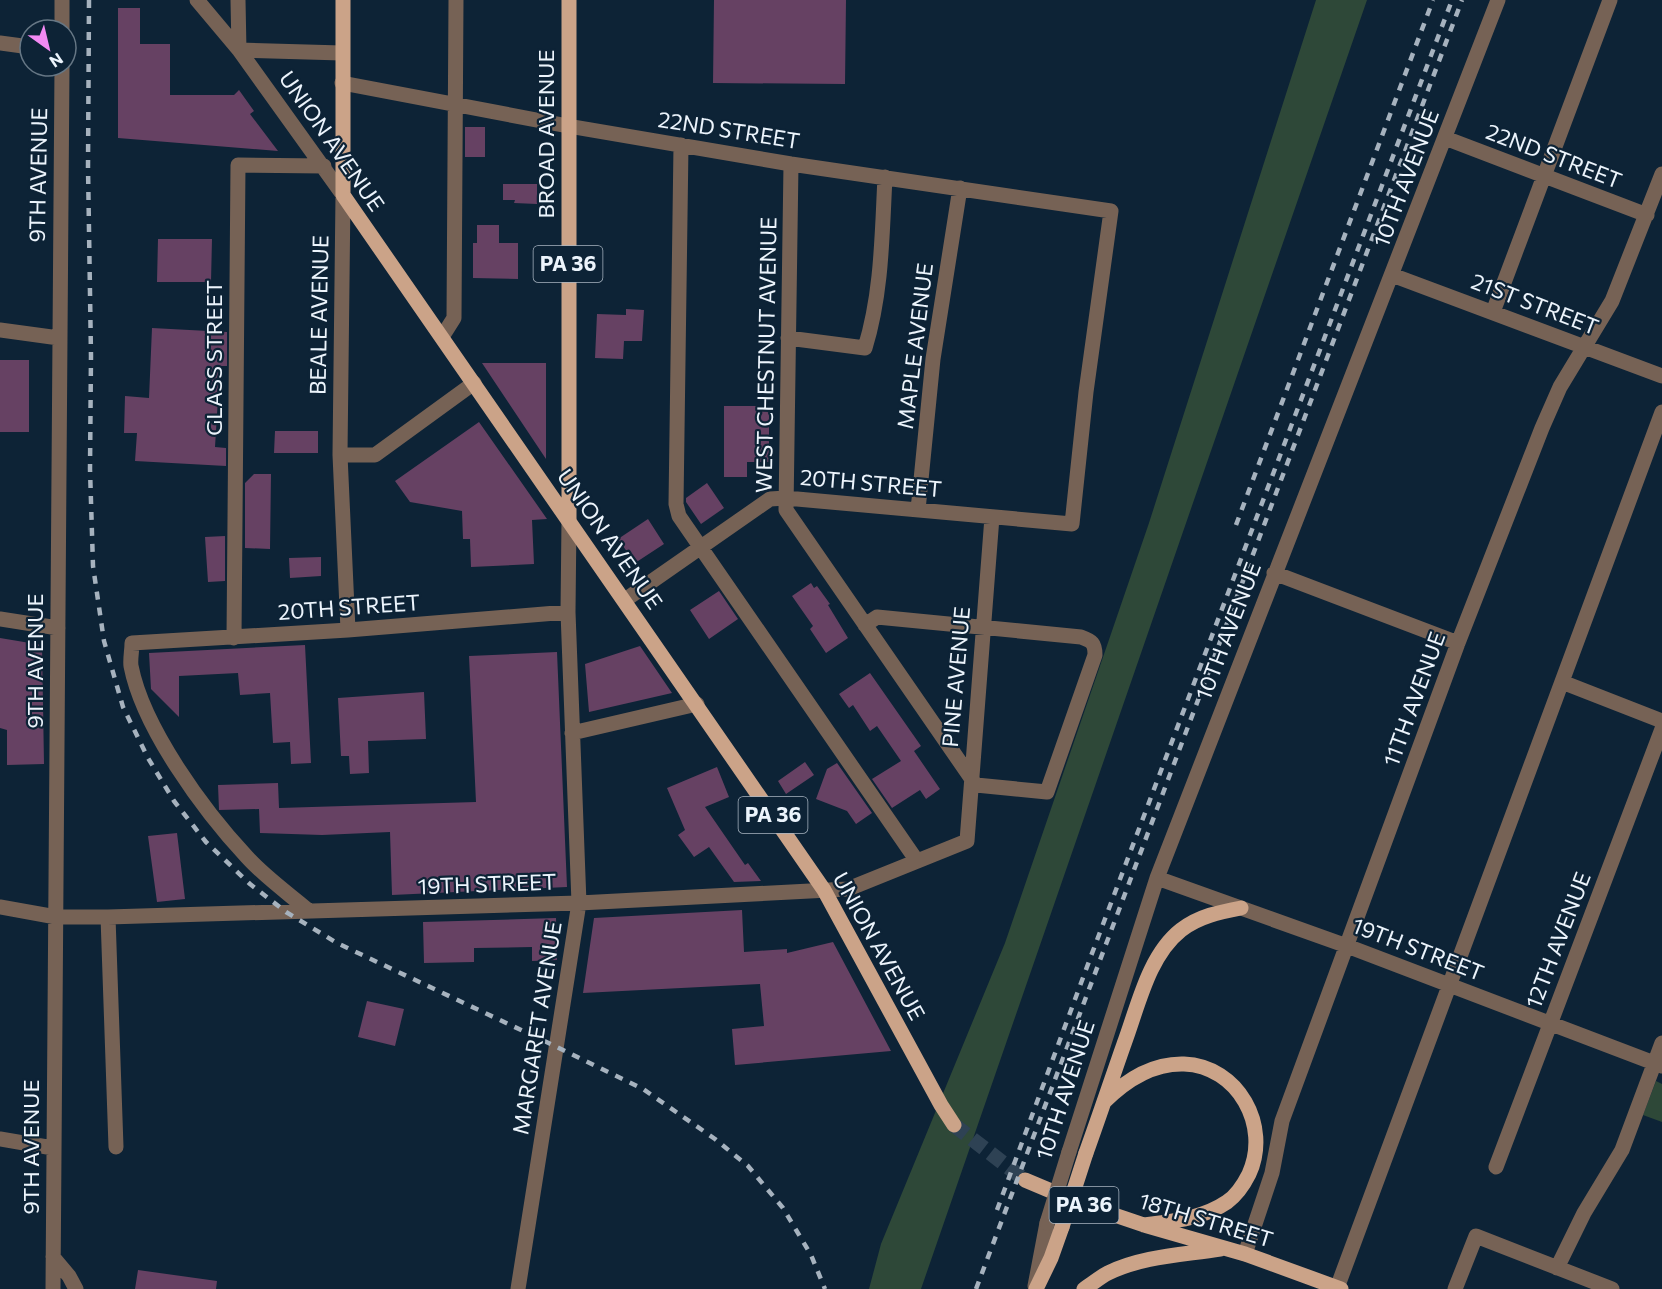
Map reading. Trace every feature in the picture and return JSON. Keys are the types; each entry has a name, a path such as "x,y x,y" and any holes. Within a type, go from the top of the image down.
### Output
{"main road":[{"name":"BEALE AVENUE","path":"343,0 343,195"},
{"name":"BROAD AVENUE","path":"568,520 569,0"},
{"name":"UNION AVENUE","path":"343,195 824,890 954,1125"},
{"path":"1035,1289 1051,1257 1055,1225 1086,1153 1155,963 1180,931 1192,923 1212,913 1241,908"},
{"path":"1104,1102 1116,1090 1140,1074 1160,1067 1183,1064 1211,1071 1239,1090 1255,1124 1257,1144 1253,1165 1247,1180 1236,1194 1226,1202 1194,1218 1144,1225"},
{"name":"18TH STREET","path":"1025,1180 1082,1204 1144,1225 1227,1248 1339,1288"},
{"path":"1084,1289 1107,1274 1129,1264 1165,1256 1227,1248"}],"street":[{"path":"62,0 62,18"},
{"name":"UNION AVENUE","path":"196,0 239,50 343,195"},
{"path":"238,0 239,50 342,53"},
{"path":"442,337 453,318 456,0"},
{"name":"10TH AVENUE","path":"1055,1225 1069,1152 1157,878 1498,0"},
{"path":"1493,312 1610,0"},
{"path":"0,43 18,45"},
{"name":"9TH AVENUE","path":"53,1289 62,78"},
{"name":"22ND STREET","path":"342,83 568,126 790,164 1111,211 1086,393 1072,524"},
{"name":"22ND STREET","path":"1445,138 1647,215"},
{"path":"681,145 676,504 679,516 917,861"},
{"name":"WEST CHESTNUT AVENUE","path":"790,164 786,510 971,778"},
{"name":"GLASS STREET","path":"234,638 238,165 324,166"},
{"name":"11TH AVENUE","path":"1245,1254 1272,1173 1282,1120 1458,643 1546,418 1560,387 1612,301 1662,174"},
{"path":"788,338 865,348 871,328 881,258 885,177"},
{"name":"MAPLE AVENUE","path":"918,510 933,359 960,188"},
{"name":"BEALE AVENUE","path":"343,195 340,455 348,630"},
{"name":"21ST STREET","path":"1392,275 1662,376"},
{"path":"0,330 59,338"},
{"path":"340,455 375,454 474,383"},
{"path":"1339,1288 1662,412"},
{"name":"20TH STREET","path":"625,600 770,499 786,498 1072,524"},
{"name":"PINE AVENUE","path":"967,841 992,517"},
{"name":"MARGARET AVENUE","path":"518,1289 579,903 568,612 568,520"},
{"path":"1274,573 1458,643"},
{"name":"20TH STREET","path":"309,911 248,858 206,808 158,737 137,688 131,664 132,643 348,630 568,612"},
{"path":"865,625 877,617 1081,637 1090,640 1095,645 1095,655 1047,792 976,785 971,778"},
{"path":"0,619 58,628"},
{"path":"1562,682 1662,721"},
{"path":"572,733 697,704"},
{"name":"12TH AVENUE","path":"1497,1167 1662,729"},
{"name":"19TH STREET","path":"0,907 56,917 108,917 579,903 848,889 967,841"},
{"name":"19TH STREET","path":"1157,878 1347,946 1658,1065"},
{"path":"108,917 116,1147"},
{"path":"1557,1268 1584,1213 1622,1150 1658,1065 1662,1043"},
{"path":"0,1139 53,1148"},
{"path":"1455,1289 1476,1236 1612,1289"},
{"path":"53,1257 69,1276 76,1289"}],"green space":[{"path":"1316,0 1367,0 921,1289 869,1289 881,1244 1005,943 1149,523"},
{"path":"1656,1081 1662,1084 1662,1122 1643,1115"}],"building":[{"path":"714,0 846,0 845,84 713,83"},
{"path":"118,8 140,8 140,44 170,44 170,95 234,95 239,90 254,111 250,114 278,151 118,138"},
{"path":"465,127 485,127 485,157 465,157"},
{"path":"503,184 537,184 537,204 503,200"},
{"path":"477,225 499,225 499,243 518,243 518,279 473,278 473,243 477,243"},
{"path":"158,239 212,239 211,282 157,282"},
{"path":"626,309 644,310 642,341 624,341 623,359 595,358 597,314 626,315"},
{"path":"152,328 227,332 227,366 220,366 215,447 226,448 226,466 135,461 137,433 124,433 125,396 149,398"},
{"path":"0,360 29,360 29,432 0,432"},
{"path":"482,363 546,363 546,459"},
{"path":"724,406 769,406 769,462 747,462 747,477 724,477"},
{"path":"479,422 547,519 532,520 534,564 471,567 470,539 463,539 462,511 410,502 395,481"},
{"path":"275,431 318,431 318,453 274,453"},
{"path":"254,474 271,474 270,549 245,548 245,483"},
{"path":"707,483 724,508 701,524 686,502 686,498"},
{"path":"648,519 664,544 635,563 618,539"},
{"path":"225,536 225,581 208,582 205,537"},
{"path":"321,557 321,576 290,578 289,558"},
{"path":"811,583 814,588 817,586 830,604 828,605 848,638 826,653 810,629 813,626 792,596"},
{"path":"719,591 738,619 709,639 690,610"},
{"path":"0,638 42,645 44,764 7,765 7,730 0,728"},
{"path":"305,645 311,763 291,764 290,742 273,743 270,693 240,695 238,673 179,676 179,717 151,689 149,653"},
{"path":"640,646 672,693 589,712 585,664"},
{"path":"557,652 567,887 392,895 390,832 322,835 260,833 259,809 219,810 218,785 278,783 279,808 476,802 469,656"},
{"path":"870,673 921,746 914,751 940,789 926,799 920,790 892,808 872,779 901,761 877,726 870,731 853,705 849,708 839,694"},
{"path":"424,692 426,739 368,741 369,773 350,774 349,756 341,756 338,698"},
{"path":"805,762 814,775 786,794 778,781"},
{"path":"837,763 872,813 856,824 847,811 816,799 827,769"},
{"path":"717,767 729,797 705,807 745,865 748,863 761,881 734,882 709,847 694,857 678,835 685,830 667,788"},
{"path":"177,833 185,899 157,902 148,836"},
{"path":"742,910 744,952 787,949 787,953 833,942 891,1051 735,1065 732,1029 764,1026 760,984 583,993 594,918"},
{"path":"556,918 557,960 532,961 532,947 474,948 474,962 424,963 423,922"},
{"path":"367,1001 404,1009 395,1046 358,1037"},
{"path":"138,1270 217,1281 216,1289 135,1289"}],"tunnel":[{"path":"954,1125 1025,1180"}],"railway":[{"path":"89,0 90,469 93,566 104,641 123,707 148,758 174,801 206,842 250,884 286,912 337,943 643,1089 715,1139 748,1166 783,1208 811,1255 825,1289"},
{"path":"1236,525 1433,0"},
{"path":"997,1210 1452,0"},
{"path":"976,1289 1462,0"}]}
